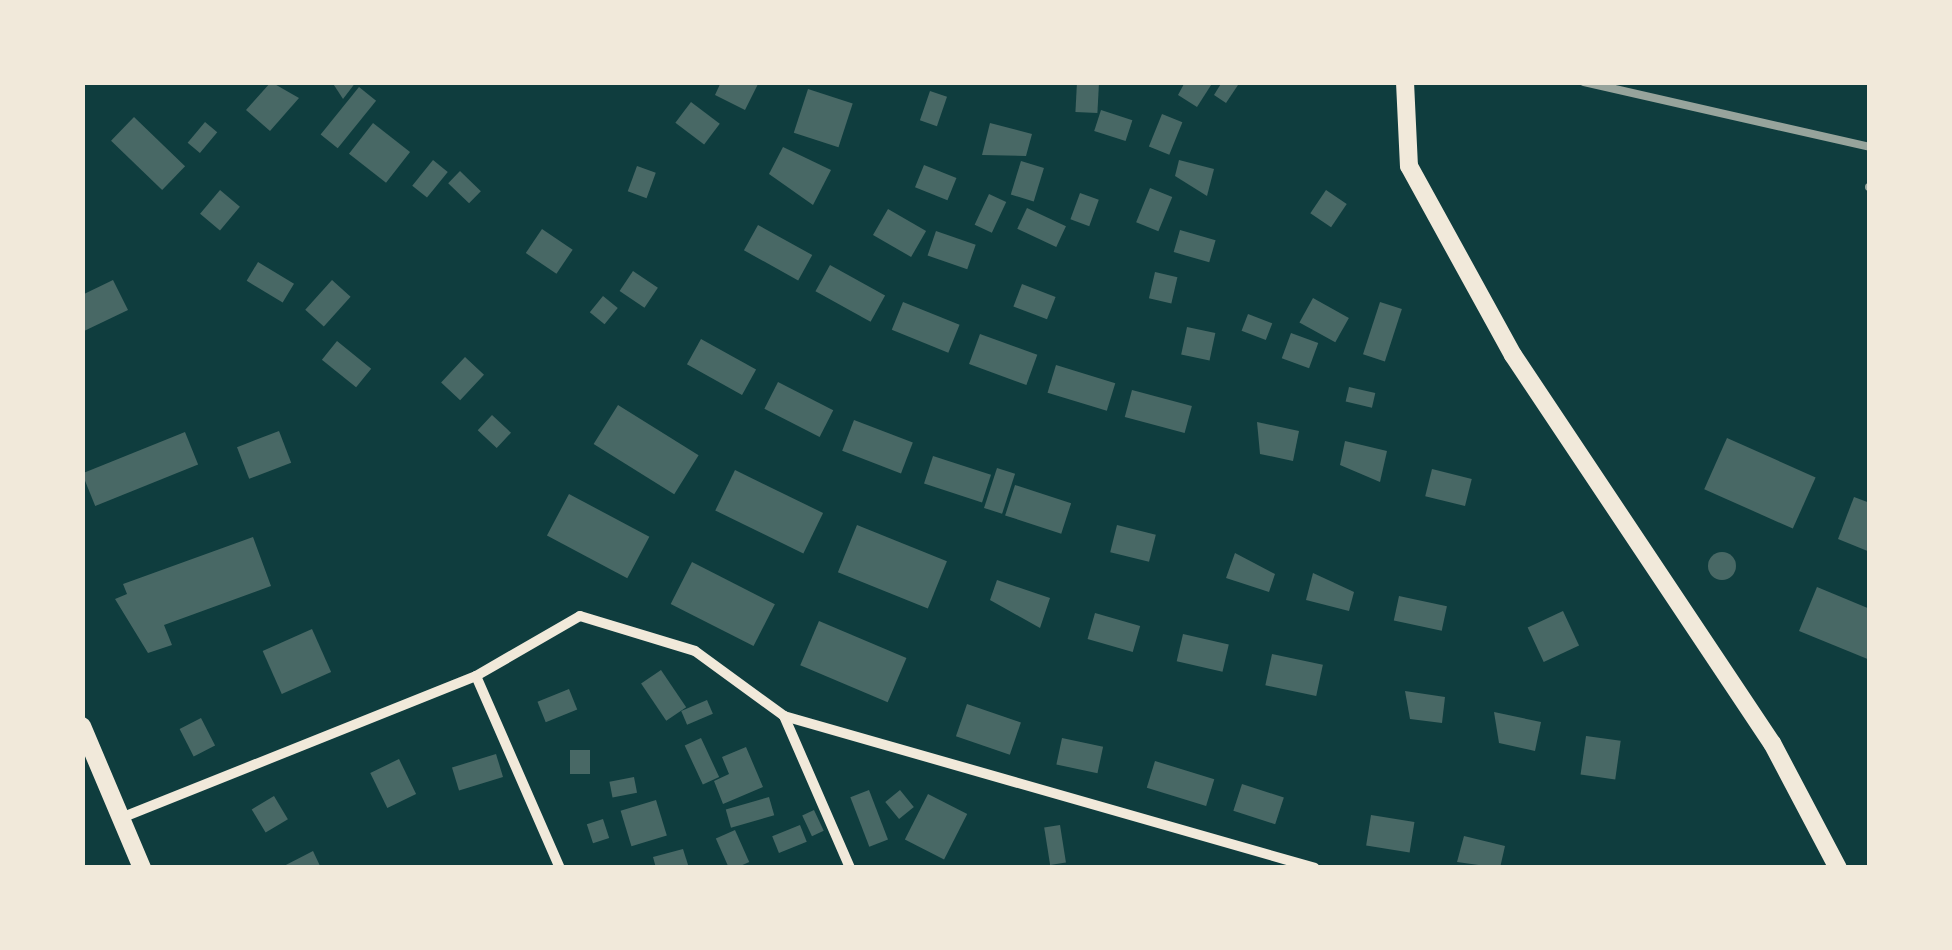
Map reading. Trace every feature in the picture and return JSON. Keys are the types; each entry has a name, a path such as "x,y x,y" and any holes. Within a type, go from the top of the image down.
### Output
{"street":[{"path":"1405,82 1408,166 1513,355 1772,744 1838,868"},
{"path":"121,818 476,676 580,616 695,651 784,716 1315,868"},
{"path":"476,676 560,868"},
{"path":"784,716 850,868"},
{"path":"82,726 142,868"}],"building":[{"path":"271,82 299,98 270,131 246,110"},
{"path":"332,82 356,82 343,99"},
{"path":"721,82 759,82 745,110 715,95"},
{"path":"1077,82 1099,83 1097,113 1075,112"},
{"path":"1185,82 1213,82 1197,107 1178,95"},
{"path":"1222,82 1238,85 1226,103 1214,95"},
{"path":"359,87 376,101 338,148 321,134"},
{"path":"808,89 853,104 838,147 794,133"},
{"path":"930,91 947,97 937,126 920,120"},
{"path":"691,102 720,124 704,144 675,123"},
{"path":"1101,110 1132,120 1126,141 1094,131"},
{"path":"1162,114 1182,122 1169,155 1149,146"},
{"path":"134,117 185,166 162,190 111,141"},
{"path":"205,122 217,132 200,153 188,143"},
{"path":"373,123 410,152 386,183 349,154"},
{"path":"990,123 1032,134 1026,156 982,155"},
{"path":"783,147 831,170 813,205 769,174"},
{"path":"433,160 448,172 427,198 412,186"},
{"path":"1179,160 1214,169 1207,196 1175,176"},
{"path":"1021,161 1044,168 1034,201 1011,194"},
{"path":"924,165 956,178 947,200 915,187"},
{"path":"637,166 656,173 647,198 628,191"},
{"path":"460,171 481,191 469,203 448,183"},
{"path":"1150,188 1172,197 1158,231 1136,222"},
{"path":"220,190 240,207 220,230 200,214"},
{"path":"1326,190 1347,204 1331,227 1310,213"},
{"path":"1080,193 1099,200 1089,226 1070,219"},
{"path":"989,194 1006,202 992,233 975,225"},
{"path":"1027,208 1066,226 1056,247 1017,229"},
{"path":"888,209 926,231 911,257 873,235"},
{"path":"758,225 812,255 798,280 744,250"},
{"path":"542,229 573,250 556,274 526,253"},
{"path":"1180,230 1216,240 1209,262 1174,252"},
{"path":"936,231 976,245 967,269 928,256"},
{"path":"258,262 294,284 283,302 247,281"},
{"path":"830,265 885,296 871,322 815,291"},
{"path":"633,271 658,288 644,308 620,291"},
{"path":"1155,272 1177,277 1171,303 1149,298"},
{"path":"113,280 128,310 82,332 82,295"},
{"path":"332,280 351,297 324,326 305,310"},
{"path":"1022,284 1056,297 1047,319 1013,306"},
{"path":"603,296 618,308 605,324 590,312"},
{"path":"1313,298 1349,318 1335,342 1299,322"},
{"path":"903,302 960,325 948,353 892,330"},
{"path":"1380,302 1402,309 1385,361 1363,354"},
{"path":"1248,314 1272,323 1266,340 1242,331"},
{"path":"1187,327 1215,333 1210,360 1181,354"},
{"path":"1291,333 1318,343 1309,368 1282,358"},
{"path":"980,334 1037,355 1026,385 969,364"},
{"path":"701,339 756,370 742,395 687,364"},
{"path":"337,341 371,369 356,387 322,360"},
{"path":"465,357 484,375 460,400 441,383"},
{"path":"1056,365 1115,383 1107,411 1048,393"},
{"path":"778,382 833,410 820,437 764,409"},
{"path":"1349,387 1375,393 1372,408 1346,402"},
{"path":"1132,390 1192,406 1185,433 1125,417"},
{"path":"618,405 699,455 674,494 594,444"},
{"path":"492,415 511,433 497,448 478,430"},
{"path":"854,420 913,443 901,473 842,451"},
{"path":"1257,422 1299,431 1293,461 1260,454"},
{"path":"279,431 291,463 249,479 237,447"},
{"path":"185,432 198,464 95,506 82,474"},
{"path":"1727,438 1816,477 1793,529 1704,489"},
{"path":"1345,441 1387,451 1380,482 1340,465"},
{"path":"933,456 991,475 982,502 924,484"},
{"path":"997,468 1015,474 1002,514 984,508"},
{"path":"1432,469 1472,479 1465,506 1425,496"},
{"path":"735,470 823,513 803,553 715,510"},
{"path":"1015,485 1071,503 1061,534 1005,515"},
{"path":"569,494 649,537 627,578 547,535"},
{"path":"1854,497 1870,503 1870,552 1838,539"},
{"path":"857,525 947,561 928,609 838,572"},
{"path":"1117,525 1156,535 1149,562 1110,552"},
{"path":"253,537 271,586 164,625 172,645 148,653 115,599 127,594 123,584"},
{"path":"1722,552 1732,556 1736,566 1732,576 1722,580 1712,576 1708,566 1712,556"},
{"path":"1235,553 1275,574 1269,592 1226,578"},
{"path":"692,562 775,604 754,646 671,604"},
{"path":"1313,573 1354,592 1349,611 1306,600"},
{"path":"997,580 1050,598 1040,628 990,600"},
{"path":"1817,587 1870,609 1870,660 1799,631"},
{"path":"1399,596 1447,606 1442,631 1394,620"},
{"path":"1563,611 1579,645 1544,662 1528,627"},
{"path":"1095,613 1140,626 1133,652 1088,639"},
{"path":"819,621 906,658 888,702 800,665"},
{"path":"312,629 331,672 282,694 263,651"},
{"path":"1183,634 1229,645 1222,672 1177,661"},
{"path":"1272,654 1323,665 1316,696 1265,685"},
{"path":"661,670 686,707 666,721 641,683"},
{"path":"569,689 577,709 546,722 537,702"},
{"path":"1405,691 1445,697 1442,723 1410,719"},
{"path":"707,700 713,714 687,725 681,711"},
{"path":"967,704 1021,723 1010,755 956,736"},
{"path":"1494,712 1541,722 1535,751 1499,743"},
{"path":"201,718 215,746 194,757 180,729"},
{"path":"1586,736 1621,741 1615,779 1581,775"},
{"path":"701,738 719,777 703,785 685,746"},
{"path":"1062,738 1103,747 1097,773 1056,764"},
{"path":"746,747 763,787 723,804 714,781 729,774 722,757"},
{"path":"570,750 590,750 590,774 570,774"},
{"path":"496,754 503,777 459,790 452,767"},
{"path":"399,759 416,794 387,808 370,773"},
{"path":"1155,761 1214,779 1206,806 1147,788"},
{"path":"634,777 637,793 613,797 609,782"},
{"path":"1242,784 1284,798 1275,824 1233,811"},
{"path":"869,790 888,839 869,847 850,797"},
{"path":"900,790 914,807 899,819 885,802"},
{"path":"928,794 967,814 944,859 905,839"},
{"path":"274,796 288,819 266,833 252,809"},
{"path":"769,797 774,815 731,828 726,809"},
{"path":"656,800 667,835 631,846 621,811"},
{"path":"814,810 824,831 812,836 802,815"},
{"path":"1371,815 1414,822 1410,853 1366,846"},
{"path":"603,819 609,838 593,843 587,824"},
{"path":"800,825 807,842 779,853 772,836"},
{"path":"1060,825 1066,863 1050,865 1044,828"},
{"path":"735,830 749,862 729,868 716,839"},
{"path":"1464,836 1505,846 1500,868 1457,862"},
{"path":"683,849 689,868 656,868 653,857"},
{"path":"313,851 321,868 280,868"}],"railway":[{"path":"1584,82 1870,147"}]}
